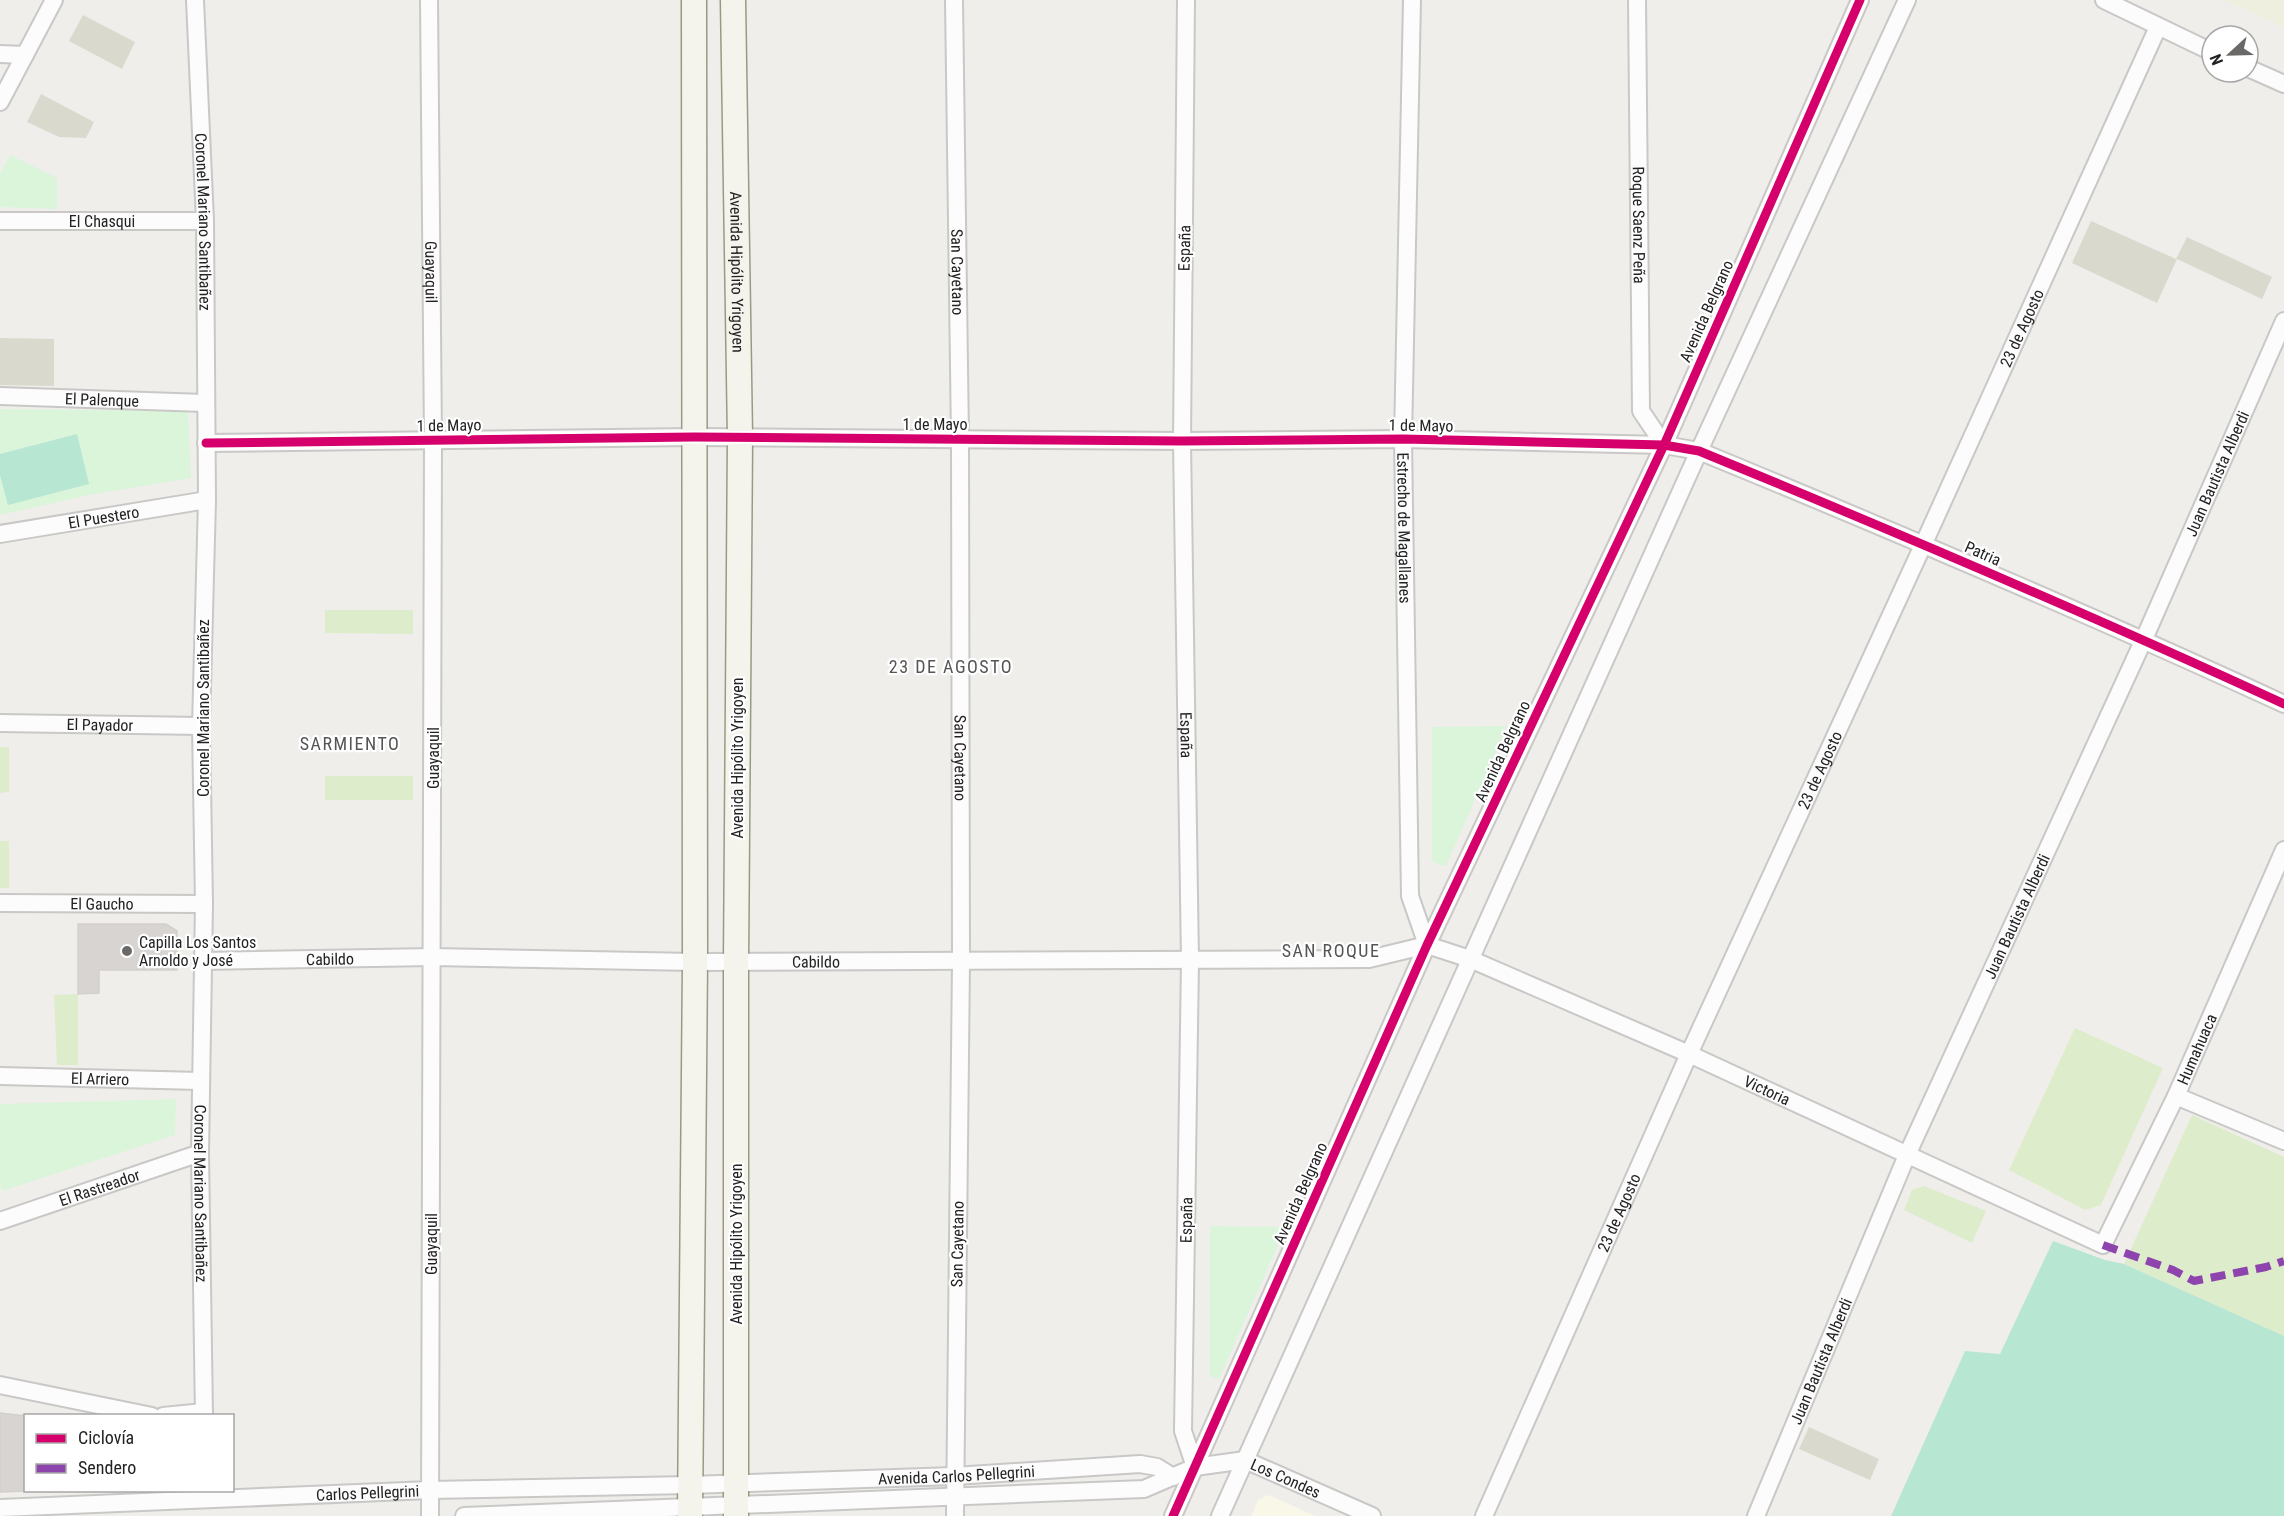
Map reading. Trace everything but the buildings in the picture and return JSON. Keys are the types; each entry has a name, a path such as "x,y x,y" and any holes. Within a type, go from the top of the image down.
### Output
{"street":[{"path":"0,102 54,0"},
{"name":"Coronel Mariano Santibañez","path":"195,0 205,221 207,500 201,726 204,904 200,1153 204,1414"},
{"name":"Guayaquil","path":"429,0 433,440 430,1516"},
{"path":"690,1502 695,962 694,0"},
{"name":"Avenida Hipólito Yrigoyen","path":"733,0 740,438 736,962 736,1502"},
{"name":"San Cayetano","path":"954,0 960,440 961,962 955,1516"},
{"name":"España","path":"1186,0 1182,441 1190,960 1183,1431 1194,1467"},
{"name":"Estrecho de Magallanes","path":"1412,0 1403,439 1410,896 1427,945"},
{"name":"Roque Saenz Peña","path":"1637,0 1641,411 1664,445"},
{"name":"Avenida Belgrano","path":"1173,1516 1427,945 1664,445 1860,0"},
{"path":"1220,1516 1699,451 1906,0"},
{"path":"2104,0 2200,46"},
{"name":"23 de Agosto","path":"1484,1516 1689,1054 2158,27"},
{"path":"0,54 25,55"},
{"path":"2260,73 2284,84"},
{"name":"El Chasqui","path":"0,221 205,221"},
{"name":"Juan Bautista Alberdi","path":"1756,1516 1907,1155 2144,639 2284,321"},
{"name":"El Palenque","path":"0,396 205,403"},
{"name":"1 de Mayo","path":"206,444 694,437 1182,441 1403,439 1664,445"},
{"name":"Patria","path":"1664,445 1699,451 1924,543 2144,639 2284,704"},
{"name":"El Puestero","path":"0,534 207,500"},
{"name":"El Payador","path":"0,723 201,726"},
{"name":"Humahuaca","path":"2103,1245 2176,1096 2284,850"},
{"name":"El Gaucho","path":"0,903 204,904"},
{"name":"Cabildo","path":"202,961 433,957 695,962 1369,959 1427,945"},
{"name":"Victoria","path":"1427,945 1470,959 1689,1054 2103,1245"},
{"name":"El Arriero","path":"0,1076 200,1081"},
{"path":"2176,1096 2284,1141"},
{"name":"El Rastreador","path":"0,1221 200,1153"},
{"path":"0,1385 142,1414"},
{"name":"Los Condes","path":"1194,1467 1245,1460 1372,1516"},
{"name":"Avenida Carlos Pellegrini","path":"736,1502 954,1476 1140,1464 1157,1467 1173,1477"},
{"name":"Avenida Carlos Pellegrini","path":"736,1502 955,1498 1144,1489 1194,1467"},
{"name":"Carlos Pellegrini","path":"0,1508 203,1502 430,1490 690,1502 736,1502"},
{"name":"Carlos Pellegrini","path":"464,1516 690,1502"}],"shaded area":[{"path":"83,15 135,42 122,69 69,41"},
{"path":"41,94 94,122 86,138 59,137 27,122"},
{"path":"2091,221 2176,259 2187,237 2272,277 2262,299 2177,259 2157,303 2072,263"},
{"path":"0,338 54,339 54,386 0,385"},
{"path":"1809,1427 1879,1459 1870,1480 1799,1449"},
{"path":"1269,1495 1315,1516 1251,1516 1258,1500"}],"green space":[{"path":"2224,0 2284,0 2284,27"},
{"path":"10,155 57,178 57,209 0,207 0,174"},
{"path":"0,409 188,411 191,478 94,494 0,515"},
{"path":"77,434 89,484 8,505 0,475 0,454"},
{"path":"325,610 413,610 413,634 325,633"},
{"path":"1507,726 1446,866 1432,862 1432,727"},
{"path":"0,747 9,747 9,792 0,793"},
{"path":"325,776 413,776 413,800 325,800"},
{"path":"0,841 9,841 9,888 0,888"},
{"path":"78,994 78,1065 57,1065 54,995"},
{"path":"2075,1028 2163,1068 2101,1205 2085,1210 2009,1170"},
{"path":"176,1099 175,1135 2,1191 0,1104"},
{"path":"2192,1115 2284,1157 2284,1336 2124,1264"},
{"path":"1924,1186 1986,1211 1972,1243 1904,1210 1912,1190"},
{"path":"1210,1226 1286,1227 1219,1379 1210,1376"},
{"path":"2053,1241 2105,1260 2124,1264 2284,1336 2284,1516 1891,1516 1965,1351 2000,1354"}],"marked path":[{"path":"2103,1245 2173,1270 2194,1281 2266,1267 2284,1261"}],"cycle path":[{"path":"1173,1516 1427,945 1664,445 1860,0"},
{"path":"206,443 694,437 1182,441 1403,439 1664,445 1699,451 1846,512 2066,606 2284,704"}],"place":[{"name":"Capilla Los Santos Arnoldo y José","path":"127,951"}],"district":[{"name":"23 DE AGOSTO","path":"951,667"},
{"name":"SARMIENTO","path":"350,744"},
{"name":"SAN ROQUE","path":"1331,951"}]}
